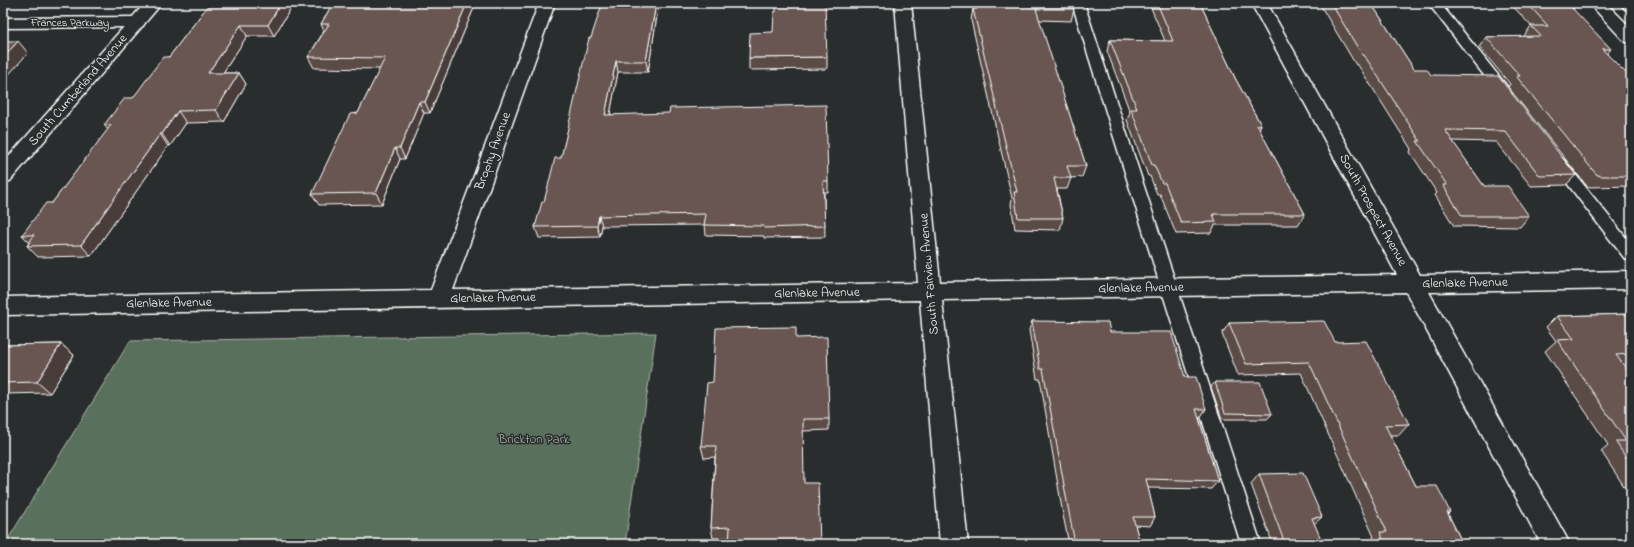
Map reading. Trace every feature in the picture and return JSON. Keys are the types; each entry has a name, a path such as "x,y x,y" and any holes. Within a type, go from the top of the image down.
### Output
{"street":[{"name":"South Cumberland Avenue","path":"3,176 154,3"},
{"name":"Brophy Avenue","path":"439,299 547,3"},
{"name":"South Fairview Avenue","path":"903,3 954,544"},
{"name":"South Prospect Avenue","path":"1259,3 1556,544"},
{"path":"1596,3 1631,38"},
{"path":"1628,3 1631,6"},
{"name":"Frances Parkway","path":"3,23 137,22"},
{"name":"Glenlake Avenue","path":"3,306 1631,280"}],"lane":[{"path":"1078,3 1251,544"},
{"path":"1434,3 1513,104"},
{"path":"1552,154 1631,255"}],"green space":[{"name":"Brickton Park","path":"656,333 625,544 5,544 130,341"}],"building":[{"path":"210,3 281,3 268,25 241,25 208,73 239,73 216,110 178,111 81,245 27,246 34,235 22,235 46,203 52,203 111,125 104,125 125,98 133,98 163,57 169,57"},
{"path":"333,3 467,3 425,102 419,102 400,148 395,148 376,193 312,194 350,114 358,113 385,58 308,57 329,24 321,24"},
{"path":"656,3 646,61 616,61 605,115 669,113 670,108 826,105 828,181 823,181 825,226 764,228 764,226 704,225 706,214 599,216 597,226 535,227 542,202 544,202 555,158 561,158 589,38 591,38 602,4"},
{"path":"776,3 825,3 827,57 749,58 750,33 773,32"},
{"path":"976,3 1072,3 1074,9 1036,9 1086,166 1067,166 1071,178 1054,178 1063,218 1018,218 1014,192 1017,192 973,9 977,9"},
{"path":"1157,3 1200,3 1235,78 1261,125 1257,125 1305,214 1213,214 1216,222 1181,223 1165,183 1162,183 1154,165 1152,165 1131,109 1137,109 1110,40 1173,41"},
{"path":"1331,3 1371,3 1414,69 1427,69 1431,75 1498,76 1576,175 1540,176 1505,131 1445,130 1484,186 1508,186 1529,216 1462,216 1443,185 1447,185 1417,141 1420,141 1364,55 1362,55"},
{"path":"1527,3 1569,3 1611,49 1602,49 1631,78 1631,176 1600,176 1596,174 1516,76 1520,76 1486,37 1541,36 1531,26 1548,26"},
{"path":"3,41 18,41 3,58"},
{"path":"1631,314 1631,354 1616,355 1631,375 1631,465 1615,441 1626,441 1557,340 1574,339 1557,316"},
{"path":"1032,321 1108,322 1110,332 1171,332 1185,377 1196,377 1206,409 1196,409 1218,481 1146,479 1155,517 1133,517 1140,544 1075,544 1043,369 1040,369"},
{"path":"1324,321 1335,342 1366,341 1409,424 1385,425 1416,486 1437,486 1450,512 1447,512 1463,544 1385,544 1380,532 1387,532 1309,362 1246,364 1229,323"},
{"path":"796,327 796,338 827,337 829,419 803,419 804,483 818,483 820,544 729,544 730,527 711,528 716,446 701,446 707,383 713,382 716,328"},
{"path":"61,344 37,382 3,383 3,345"},
{"path":"1215,382 1260,382 1272,414 1225,413"},
{"path":"1303,473 1322,517 1312,518 1323,544 1285,544 1259,474"}]}
